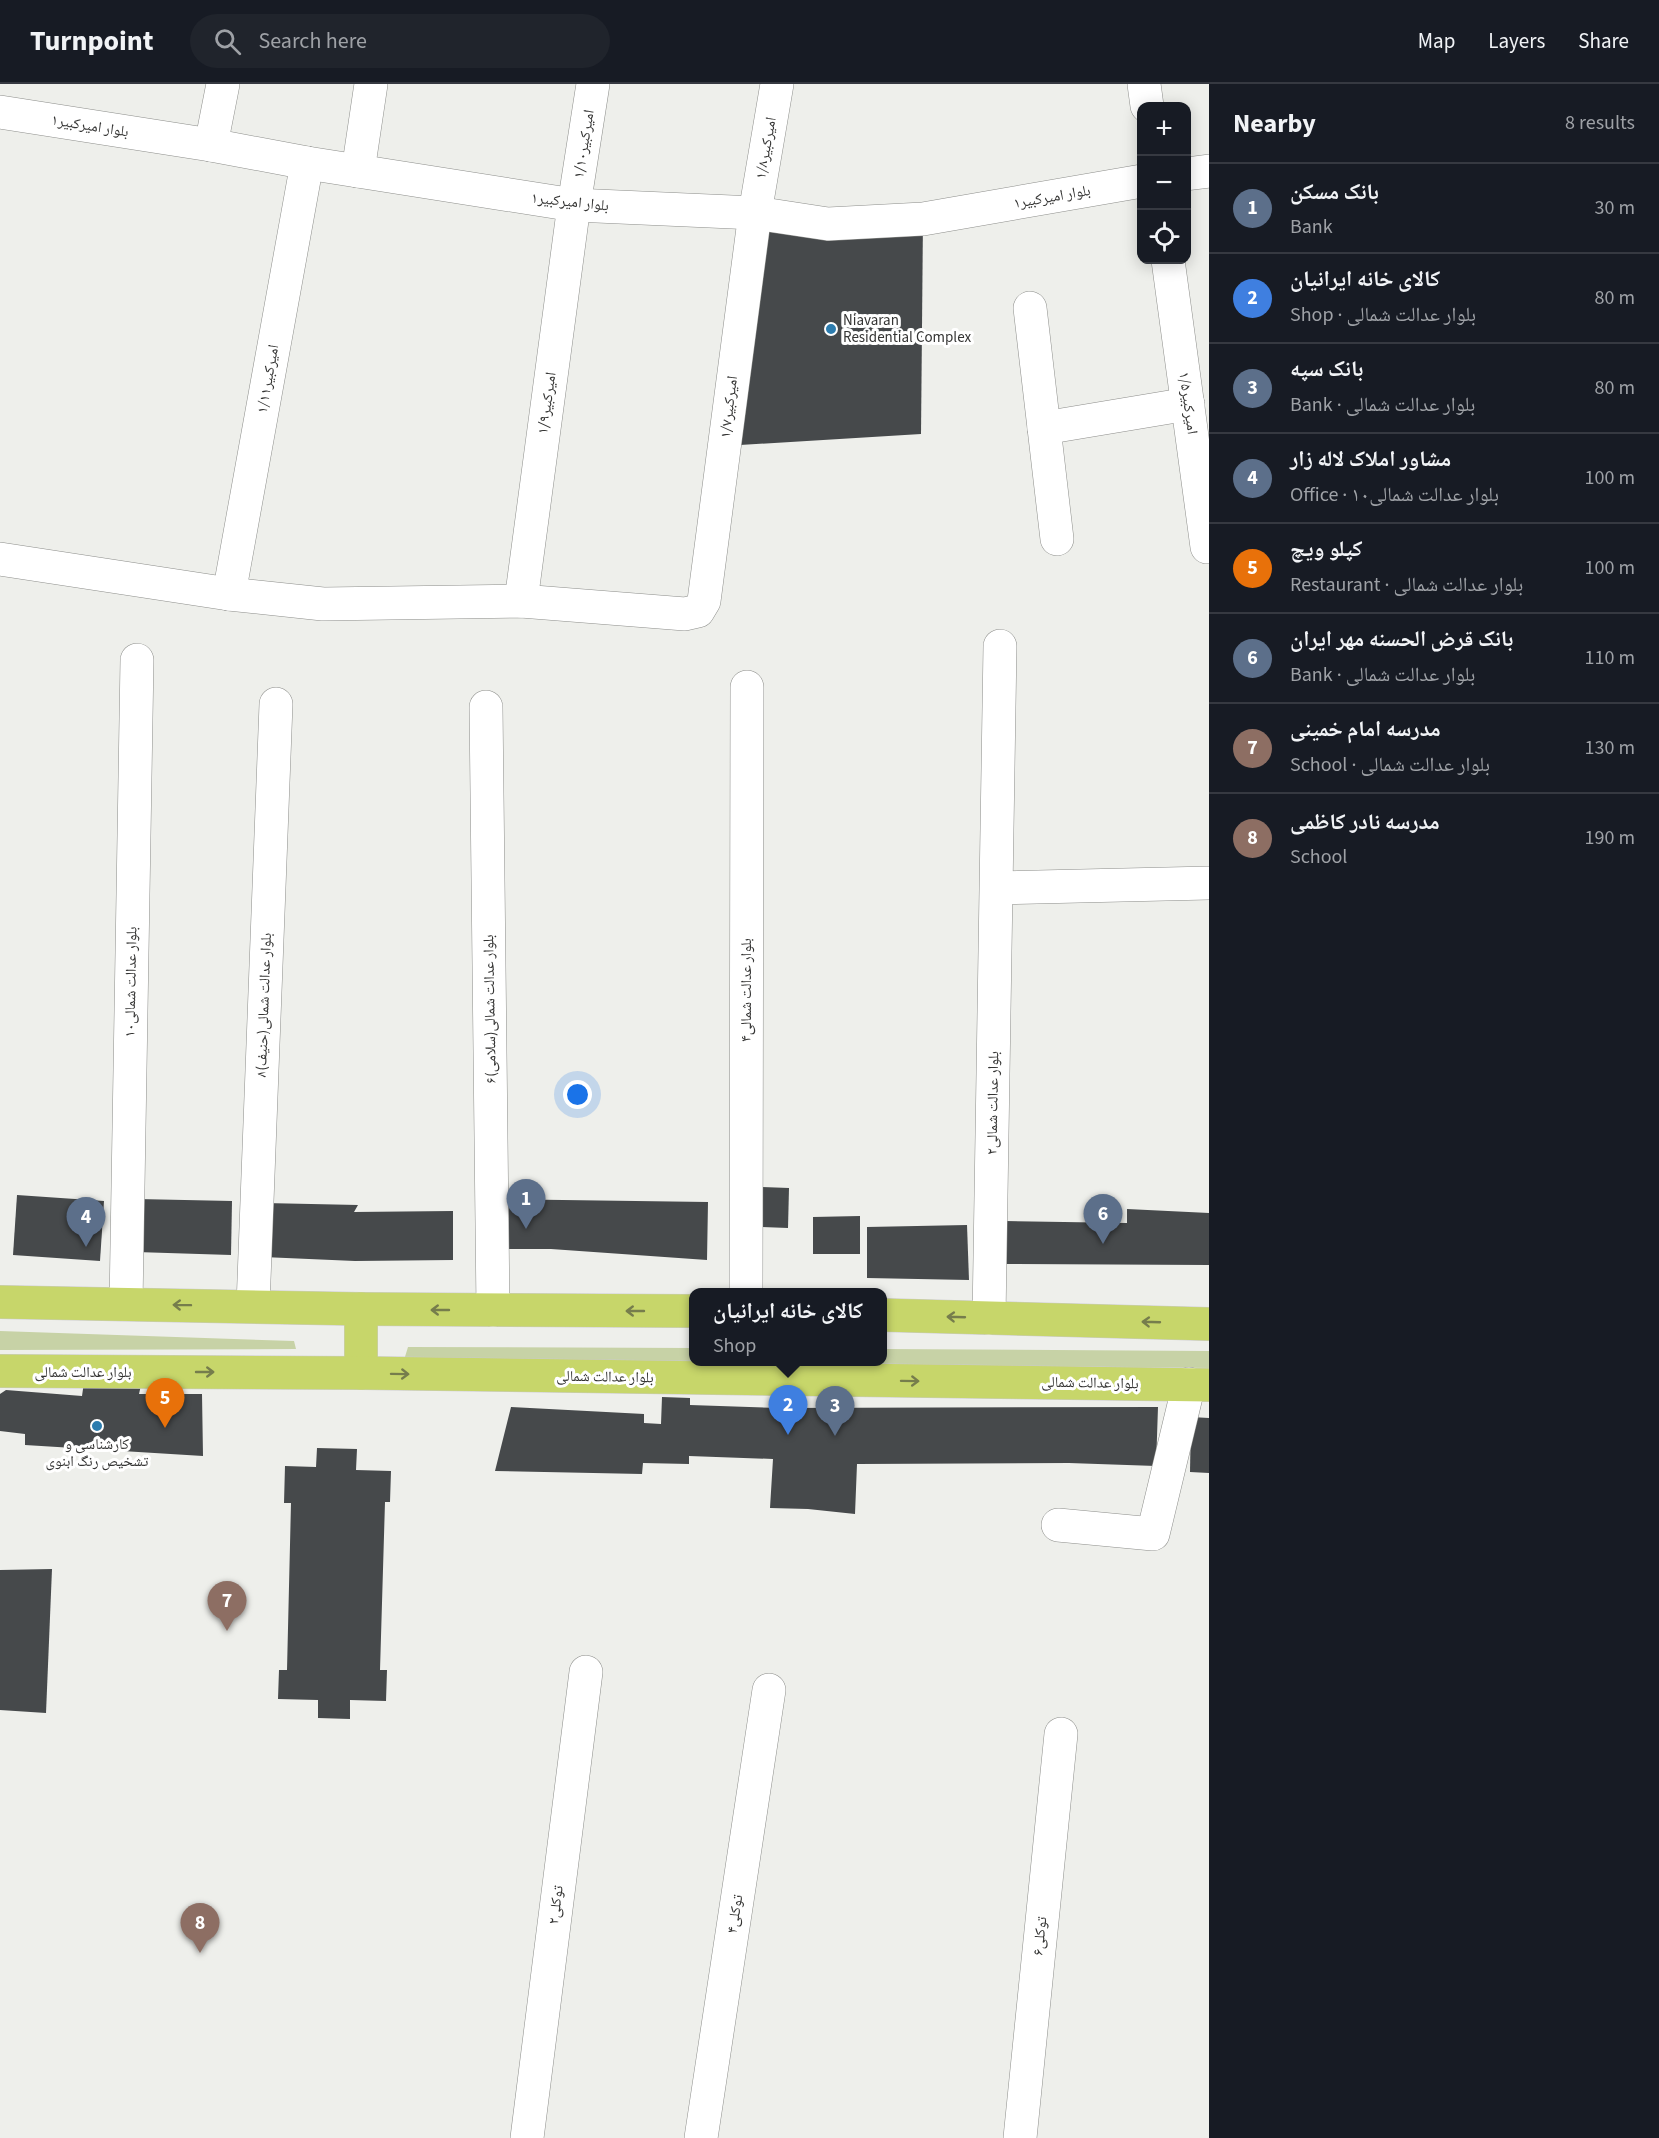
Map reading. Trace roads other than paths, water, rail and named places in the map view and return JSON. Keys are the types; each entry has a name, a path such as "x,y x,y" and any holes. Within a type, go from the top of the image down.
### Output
{"main road":[{"path":"0,1302 361,1309 689,1311"},
{"path":"361,1309 362,1373"},
{"path":"887,1315 1209,1324"},
{"name":"بلوار عدالت شمالی","path":"0,1371 362,1373 1199,1384"}],"street":[{"path":"211,145 223,84"},
{"path":"358,171 370,84"},
{"name":"امیرکبیر۱/۱۰","path":"574,205 593,84"},
{"name":"امیرکبیر۱/۸","path":"754,213 777,84"},
{"path":"1144,84 1146,102"},
{"name":"بلوار امیرکبیر۱","path":"0,112 574,205 754,213 828,224 923,219 1137,182"},
{"name":"امیرکبیر۱/۱۱","path":"229,594 307,163"},
{"path":"1191,173 1209,171"},
{"name":"امیرکبیر۱/۹","path":"521,601 574,205"},
{"name":"امیرکبیر۱/۷","path":"521,601 685,614 698,611 704,600 754,213"},
{"name":"امیرکبیر۱/۵","path":"1169,264 1207,547"},
{"path":"1030,308 1057,538"},
{"path":"1044,428 1188,404"},
{"path":"0,559 229,594 323,604 521,601"},
{"name":"بلوار عدالت شمالی۲","path":"989,1318 1000,646"},
{"name":"بلوار عدالت شمالی۱۰","path":"126,1304 137,660"},
{"name":"بلوار عدالت شمالی۴","path":"746,1288 747,687"},
{"name":"۸بلوار عدالت شمالی(حنیف)","path":"253,1306 276,704"},
{"name":"۶بلوار عدالت شمالی(سلامی)","path":"486,707 493,1310"},
{"path":"997,888 1209,883"},
{"path":"1058,1525 1153,1534 1199,1384"},
{"name":"توکلی۲","path":"527,2138 586,1672"},
{"name":"توکلی۴","path":"701,2138 769,1690"},
{"name":"توکلی۶","path":"1020,2138 1060,1734"}],"place":[{"name":"Niavaran Residential Complex","path":"831,329"},
{"name":"بانک مسکن","path":"526,1229"},
{"name":"بانک قرض الحسنه مهر ایران","path":"1103,1244"},
{"name":"مشاور املاک لاله زار","path":"86,1247"},
{"name":"کارشناسی و تشخیص رنگ ابنوی","path":"97,1426"},
{"name":"کپلو ویچ","path":"165,1428"},
{"name":"کالای خانه ایرانیان","path":"788,1435"},
{"name":"بانک سپه","path":"835,1436"},
{"name":"مدرسه امام خمینی","path":"227,1631"},
{"name":"مدرسه نادر کاظمی","path":"200,1953"}]}
